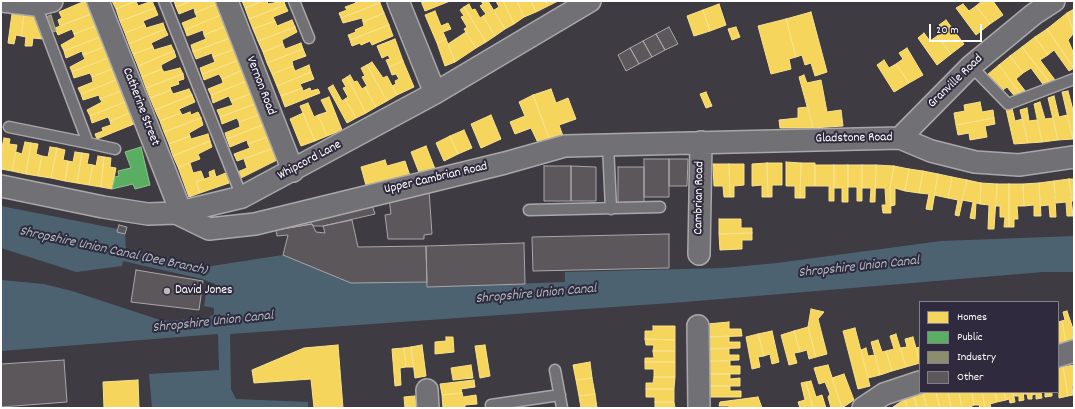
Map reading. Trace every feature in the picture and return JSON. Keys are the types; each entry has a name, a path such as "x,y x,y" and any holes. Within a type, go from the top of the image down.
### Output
{"street":[{"path":"2,1 44,3"},
{"name":"Catherine Street","path":"98,1 179,213"},
{"name":"Vernon Road","path":"227,1 293,171"},
{"path":"398,1 435,93"},
{"name":"Granville Road","path":"900,138 971,66 1034,14 1054,1"},
{"name":"Whipcord Lane","path":"1,186 118,210 148,214 179,213 242,197 293,171 435,93 584,2"},
{"name":"Gladstone Road","path":"701,142 900,138 931,151 975,162 1019,165 1074,157"},
{"name":"Upper Cambrian Road","path":"179,213 209,229 254,224 505,163 565,146 701,142"},
{"name":"Cambrian Road","path":"699,254 701,142"},
{"path":"698,326 699,408"},
{"path":"1059,356 1074,351"},
{"path":"863,408 884,394 919,382"}],"lane":[{"path":"164,1 242,197"},
{"path":"294,1 309,38"},
{"path":"44,3 88,143"},
{"path":"971,66 1008,104 1074,79"},
{"path":"9,127 115,148"},
{"path":"608,144 611,208"},
{"path":"529,210 660,207"},
{"path":"555,370 562,408"},
{"path":"492,408 492,405 560,395"}],"water":[{"path":"1,206 118,229 118,232 125,234 126,249 138,253 205,267 283,255 351,283 427,282 427,287 565,282 565,272 723,268 777,263 941,241 1074,236 1074,272 1043,272 685,302 230,334 231,389 236,399 308,402 308,408 152,408 149,374 219,370 218,334 1,351 1,280 44,284 72,291 160,320 170,321 210,317 214,314 214,308 204,306 206,293 211,293 216,288 215,284 202,279 123,261 122,266 76,272 1,248"}],"building: Homes":[{"path":"85,1 91,14 60,26 58,20 62,18 59,12"},
{"path":"112,1 136,1 116,9"},
{"path":"136,1 138,6 152,1 155,8 120,21 116,9"},
{"path":"174,1 191,1 176,7"},
{"path":"191,1 216,1 217,4 195,13 194,8 179,14 176,7"},
{"path":"242,1 263,1 245,8"},
{"path":"263,1 267,1 268,4 284,1 285,5 249,19 245,8"},
{"path":"355,1 379,1 380,3 341,18 339,13 347,10 345,7 356,3"},
{"path":"421,1 450,1 425,11"},
{"path":"481,1 488,1 505,29 495,36 483,16 486,14 480,6 483,4"},
{"path":"496,1 503,1 514,24 505,29 494,10 499,7"},
{"path":"503,1 517,1 524,17 514,24"},
{"path":"517,1 531,1 536,12 524,17"},
{"path":"531,1 545,1 548,6 536,12"},
{"path":"545,1 558,1 548,6"},
{"path":"982,1 993,1 1003,15 990,24 976,6"},
{"path":"380,3 384,13 363,22 362,18 343,23 341,18"},
{"path":"217,4 221,15 185,30 182,23 197,17 195,13"},
{"path":"469,4 472,10 475,9 480,18 483,16 495,36 486,42 464,7"},
{"path":"719,4 726,25 710,31 703,10"},
{"path":"963,4 969,11 976,6 990,24 976,35 956,8"},
{"path":"285,5 288,11 273,17 275,21 253,29 249,19"},
{"path":"464,7 486,42 476,48 464,29 467,27 461,17 464,16 460,10"},
{"path":"155,8 158,15 143,21 145,25 125,33 120,21"},
{"path":"1074,9 1074,33 1067,13"},
{"path":"703,10 710,31 694,36 687,16"},
{"path":"435,11 441,26 448,23 451,29 443,32 446,39 437,43 425,15"},
{"path":"811,12 827,72 815,76 811,63 805,65 802,55 796,57 786,19"},
{"path":"384,13 389,25 350,40 348,35 356,32 355,30 364,26 363,22"},
{"path":"1067,13 1074,33 1068,40 1074,54 1074,68 1047,29"},
{"path":"12,14 24,15 21,36 16,35 14,44 8,43"},
{"path":"91,14 95,26 74,34 72,29 58,35 55,28"},
{"path":"24,15 36,17 43,39 33,38 32,46 25,46 26,37 21,36"},
{"path":"221,15 226,26 204,35 203,30 187,36 185,30"},
{"path":"786,19 796,57 789,59 791,69 771,74 758,26"},
{"path":"292,20 295,27 258,41 253,29 275,21 277,26"},
{"path":"946,20 964,44 951,54 937,36 944,31 939,25"},
{"path":"163,23 165,29 129,44 125,33 145,25 146,28"},
{"path":"389,25 393,36 372,45 370,41 361,45 360,43 352,46 350,40"},
{"path":"95,26 100,37 64,51 61,45 75,37 74,34"},
{"path":"226,26 230,38 193,52 191,45 206,39 204,35"},
{"path":"295,27 297,32 282,40 283,44 263,52 258,41"},
{"path":"736,27 740,37 732,40 728,29"},
{"path":"165,29 168,35 151,43 153,47 133,54 129,44"},
{"path":"1047,29 1074,68 1069,71 1054,50 1048,55 1035,37"},
{"path":"466,32 476,48 455,62 448,44"},
{"path":"924,33 930,41 937,36 951,54 937,65 918,38"},
{"path":"100,37 104,47 83,55 82,51 66,58 64,51"},
{"path":"1035,37 1048,55 1040,60 1055,80 1050,83 1022,47"},
{"path":"230,38 235,49 213,57 212,53 196,59 193,52"},
{"path":"395,39 403,61 389,67 386,60 390,59 388,55 382,58 377,46"},
{"path":"446,39 455,62 445,66 437,43"},
{"path":"301,43 303,49 267,63 263,52 283,44 285,49"},
{"path":"171,45 174,51 138,66 133,54 153,47 154,50"},
{"path":"104,47 108,58 72,72 70,67 85,59 83,55"},
{"path":"1022,47 1050,83 1045,87 1031,68 1023,73 1010,56"},
{"path":"907,48 923,75 909,83 896,64 903,59 899,53"},
{"path":"235,49 239,60 202,74 200,68 215,62 213,57"},
{"path":"303,49 306,56 292,61 293,66 272,74 267,63"},
{"path":"174,51 176,57 161,65 162,69 142,77 138,66"},
{"path":"1010,56 1023,73 1016,79 1026,92 1021,95 999,65"},
{"path":"108,58 112,69 92,77 90,73 74,78 72,72"},
{"path":"239,60 243,70 222,79 219,74 204,80 202,74"},
{"path":"884,60 889,68 896,64 909,83 894,92 877,65"},
{"path":"403,61 414,87 397,95 392,86 396,84 395,81 399,79 396,74 392,75 389,67"},
{"path":"372,62 383,78 387,76 397,95 387,101 367,65"},
{"path":"309,65 311,72 277,86 272,74 293,66 295,71"},
{"path":"367,65 387,101 376,107 365,87 367,86 362,77 365,76 361,68"},
{"path":"999,65 1021,95 1017,99 1007,87 1000,92 987,75"},
{"path":"180,68 183,74 146,88 142,77 162,69 164,72"},
{"path":"112,69 116,80 81,94 78,88 93,82 92,77"},
{"path":"243,70 247,81 211,95 208,89 223,83 222,79"},
{"path":"311,72 314,79 300,84 302,88 281,96 277,86"},
{"path":"183,74 184,79 178,81 179,84 170,87 171,90 150,98 146,88"},
{"path":"350,75 354,82 357,81 362,89 365,87 376,107 366,113 347,77"},
{"path":"804,75 807,83 821,80 827,112 841,110 843,126 813,128 799,77"},
{"path":"347,77 366,113 356,118 345,99 348,97 343,88 346,87 342,80"},
{"path":"116,80 121,91 100,99 99,95 83,100 81,94"},
{"path":"247,81 253,93 231,101 229,96 213,103 211,95"},
{"path":"333,85 342,101 345,99 356,118 347,123 328,88"},
{"path":"302,88 303,91 310,88 311,91 318,89 320,93 285,107 281,96"},
{"path":"189,89 192,95 155,110 150,98 171,90 173,94"},
{"path":"551,89 556,103 568,98 576,119 559,125 563,136 550,141 533,95"},
{"path":"121,91 125,102 90,116 87,110 102,102 100,99"},
{"path":"1068,91 1074,114 1073,139 1062,92"},
{"path":"706,92 712,106 706,108 700,94"},
{"path":"253,93 257,103 220,117 217,110 233,105 231,101"},
{"path":"192,95 195,102 179,109 181,113 160,121 155,110"},
{"path":"533,95 550,141 539,145 531,128 515,134 510,122 525,116 519,102"},
{"path":"1054,96 1059,117 1067,115 1073,139 1058,140 1048,98"},
{"path":"329,97 342,130 327,136 318,115 327,112 321,100"},
{"path":"125,102 130,113 110,121 108,117 92,123 90,116"},
{"path":"980,102 982,112 993,110 994,118 956,125 954,113 965,111 964,105"},
{"path":"1040,102 1045,119 1053,118 1058,140 1042,142 1034,104"},
{"path":"257,103 261,114 239,122 237,118 222,124 220,117"},
{"path":"308,103 314,117 318,115 327,136 315,141 300,106"},
{"path":"808,107 813,128 780,128 779,120 798,118 798,108"},
{"path":"1012,108 1015,121 1023,119 1028,143 1014,144 1006,109"},
{"path":"1027,108 1029,121 1037,120 1042,142 1028,143 1020,110"},
{"path":"190,112 191,115 198,112 201,118 164,132 160,121 181,113 182,115"},
{"path":"130,113 134,124 97,139 95,134 103,131 102,128 111,125 110,121"},
{"path":"303,113 315,141 301,146 290,119"},
{"path":"261,114 265,124 227,139 225,133 240,127 239,122"},
{"path":"491,115 501,139 481,148 471,124"},
{"path":"201,118 203,125 189,133 190,136 169,144 164,132"},
{"path":"994,118 995,124 985,126 987,137 970,140 969,133 958,135 956,125"},
{"path":"265,124 270,136 248,144 247,140 230,147 227,139"},
{"path":"464,130 472,148 458,154 450,136"},
{"path":"208,134 210,141 173,156 169,144 190,136 191,139"},
{"path":"270,136 274,148 237,161 234,154 250,148 248,144"},
{"path":"450,136 458,154 444,161 436,143"},
{"path":"4,138 10,139 9,144 17,145 12,171 1,169 1,152"},
{"path":"210,141 212,147 198,154 200,159 178,167 173,156"},
{"path":"25,142 31,143 26,174 12,171 16,152 22,154"},
{"path":"31,143 38,144 36,154 42,156 38,176 26,174"},
{"path":"426,146 435,169 420,175 411,152"},
{"path":"50,147 57,148 51,178 38,176 42,156 48,157"},
{"path":"57,148 65,150 63,160 68,161 65,181 51,178"},
{"path":"274,148 279,159 239,179 235,173 247,168 244,159"},
{"path":"75,152 82,153 77,183 65,181 68,161 73,162"},
{"path":"82,153 89,154 87,164 93,165 89,185 77,183"},
{"path":"98,156 104,157 101,187 89,185 93,165 96,166"},
{"path":"104,157 111,158 110,167 116,168 112,189 101,187"},
{"path":"385,160 387,166 405,161 410,176 367,189 361,167"},
{"path":"786,162 801,163 800,198 795,198 795,186 786,186"},
{"path":"190,163 193,173 201,171 204,179 196,182 200,193 189,197 178,167"},
{"path":"767,163 782,163 782,185 772,185 772,197 768,197"},
{"path":"767,163 768,197 762,197 762,185 752,186 752,164"},
{"path":"801,163 815,163 815,186 805,186 805,198 800,198"},
{"path":"713,164 729,164 730,197 724,197 723,186 714,186"},
{"path":"729,164 744,164 744,185 734,186 734,197 730,197"},
{"path":"815,165 834,165 834,201 829,201 829,186 815,186"},
{"path":"834,165 848,165 848,202 842,202 842,188 834,188"},
{"path":"848,165 862,165 862,201 857,201 857,187 848,187"},
{"path":"862,165 876,165 875,202 870,202 871,188 862,188"},
{"path":"876,165 894,166 890,188 891,213 883,213 882,205 886,205 885,188 875,188"},
{"path":"894,166 909,169 905,191 895,188 895,205 891,206 890,188"},
{"path":"909,169 923,171 919,193 905,191"},
{"path":"214,170 216,177 228,172 232,182 200,193 196,182 210,177 209,172"},
{"path":"923,171 938,174 932,210 926,209 929,194 919,193"},
{"path":"938,174 952,177 948,198 934,195"},
{"path":"952,177 967,180 959,216 955,215 958,200 948,198"},
{"path":"1069,179 1074,179 1074,201 1072,201"},
{"path":"1069,179 1073,216 1067,216 1066,202 1056,203 1054,181"},
{"path":"967,180 981,183 980,204 976,203 975,219 970,218 973,202 962,200"},
{"path":"1054,181 1056,217 1050,217 1049,205 1040,206 1039,183"},
{"path":"981,183 997,184 994,229 988,229 989,205 980,204"},
{"path":"1039,183 1041,216 1034,216 1034,205 1024,206 1023,184"},
{"path":"997,184 1009,184 1009,227 1004,227 1005,217 1000,217 1000,206 996,206"},
{"path":"1009,184 1023,184 1024,206 1017,206 1018,219 1014,219 1014,227 1009,227"},
{"path":"719,219 741,219 741,228 752,228 752,233 719,234"},
{"path":"752,233 752,240 742,240 742,249 720,250 719,234"},
{"path":"811,309 824,312 818,319 827,354 816,357 808,327"},
{"path":"1067,311 1074,332 1074,340 1066,342 1062,321 1065,320 1063,312"},
{"path":"1062,321 1066,342 1059,345 1059,322"},
{"path":"729,322 729,329 741,329 742,336 708,337 707,324"},
{"path":"653,326 675,326 675,340 645,339 645,331 653,331"},
{"path":"808,327 816,357 809,359 807,350 800,352 794,331"},
{"path":"855,328 870,386 858,389 843,331"},
{"path":"772,331 779,362 772,364 770,354 764,356 758,334"},
{"path":"794,331 800,352 794,353 797,363 789,365 781,335"},
{"path":"758,334 764,356 758,357 760,367 752,369 746,337"},
{"path":"896,334 906,367 892,371 886,351 894,349 890,336"},
{"path":"729,336 729,342 740,342 740,348 708,349 708,337"},
{"path":"446,337 453,337 454,352 435,354 435,342 446,341"},
{"path":"913,337 919,363 906,367 900,348 907,347 905,339"},
{"path":"645,339 675,340 675,351 653,351 654,345 646,345"},
{"path":"878,340 882,352 886,351 892,371 880,375 871,342"},
{"path":"338,345 343,408 314,408 311,379 254,383 252,370 304,348"},
{"path":"422,345 426,376 415,378 411,347"},
{"path":"485,345 490,376 480,378 475,346"},
{"path":"411,347 413,367 406,367 404,348"},
{"path":"919,347 919,359 916,348"},
{"path":"404,348 406,367 400,368 401,385 395,386 392,349"},
{"path":"729,348 729,355 739,355 739,360 708,361 708,349"},
{"path":"866,348 868,356 875,355 880,375 868,378 861,350"},
{"path":"653,351 675,351 675,362 645,362 645,358 654,358"},
{"path":"708,361 730,361 730,366 740,366 740,374 708,374"},
{"path":"590,362 592,378 576,380 573,365"},
{"path":"645,362 675,362 675,377 654,377 654,369 645,369"},
{"path":"471,365 473,378 453,380 451,368"},
{"path":"828,365 842,408 831,408 828,397 830,394 825,382 819,384 814,368"},
{"path":"1074,365 1074,386 1072,386 1073,395 1068,396 1063,367"},
{"path":"1063,367 1068,396 1059,398 1059,393 1059,368"},
{"path":"708,374 730,374 730,379 740,378 740,386 708,386"},
{"path":"844,374 854,400 842,408 832,378"},
{"path":"654,377 675,377 674,389 646,389 646,383 653,383"},
{"path":"592,378 595,394 579,396 576,380"},
{"path":"138,380 139,408 104,408 103,382"},
{"path":"474,380 475,387 461,389 462,393 442,395 440,384"},
{"path":"811,381 816,397 822,395 826,408 813,408 806,382"},
{"path":"806,382 813,408 800,408 798,402 805,400 801,383"},
{"path":"708,386 730,386 730,391 741,391 741,397 708,397"},
{"path":"646,389 674,389 674,402 655,402 655,397 646,397"},
{"path":"462,393 463,397 476,395 477,404 465,405 465,408 443,408 442,395"},
{"path":"923,393 936,393 940,408 927,408"},
{"path":"923,393 927,408 917,408 914,396"},
{"path":"936,393 948,393 951,408 940,408"},
{"path":"948,393 959,393 962,408 951,408"},
{"path":"959,393 972,393 974,405 969,408 962,408"},
{"path":"972,393 982,393 985,408 980,408 979,405 974,405"},
{"path":"982,393 995,393 997,402 990,404 991,408 985,408"},
{"path":"995,393 1004,393 1006,400 997,402"},
{"path":"1004,393 1013,393 1015,402 1010,403 1009,399 1006,400"},
{"path":"1013,393 1023,393 1024,400 1019,401 1019,396 1013,396"},
{"path":"1032,393 1032,399 1028,399 1027,394 1023,394"},
{"path":"1032,393 1041,393 1042,398 1036,399 1036,394 1032,395"},
{"path":"1045,393 1052,393 1052,396 1045,397"},
{"path":"595,394 597,408 581,408 579,396"},
{"path":"415,396 416,408 405,408 404,397"},
{"path":"914,396 917,408 907,408 905,399"},
{"path":"758,397 762,408 729,408 729,406 719,406 720,402"},
{"path":"905,399 907,408 893,408 893,407"},
{"path":"655,402 674,402 675,408 655,408"}],"building: Public":[{"path":"141,147 150,185 135,189 133,184 112,189 115,177 119,176 118,171 131,168 125,152"}],"building: Industry":[{"path":"51,15 56,31 49,33 43,18"}],"building: Other":[{"path":"669,27 678,44 665,50 656,34"},
{"path":"656,34 665,50 652,57 643,41"},
{"path":"643,41 652,57 639,64 630,48"},
{"path":"630,48 639,64 626,71 618,55"},
{"path":"644,159 669,159 669,197 644,197"},
{"path":"669,159 688,159 687,186 669,186"},
{"path":"544,166 571,166 571,201 544,201"},
{"path":"571,166 596,167 596,201 571,201"},
{"path":"618,167 644,167 644,203 618,203"},
{"path":"429,191 432,234 424,235 424,239 388,239 385,215 391,214 389,198"},
{"path":"371,202 375,214 323,226 313,226 312,224 276,230 275,223"},
{"path":"352,220 358,247 426,246 427,282 351,283 283,255 288,235 277,236 276,230 312,224 316,232 325,233 323,226"},
{"path":"119,225 127,227 125,234 117,232"},
{"path":"669,234 669,268 533,271 532,237"},
{"path":"524,243 525,284 427,287 426,246"},
{"name":"David Jones","path":"136,270 203,281 199,310 131,302"},
{"path":"64,360 67,402 1,407 1,364"}],"place":[{"name":"David Jones","path":"167,291"}],"water label":[{"name":"Shropshire Union Canal (Dee Branch)","path":"113,252"},
{"name":"Shropshire Union Canal","path":"859,268"},
{"name":"Shropshire Union Canal","path":"536,295"},
{"name":"Shropshire Union Canal","path":"213,323"}]}
